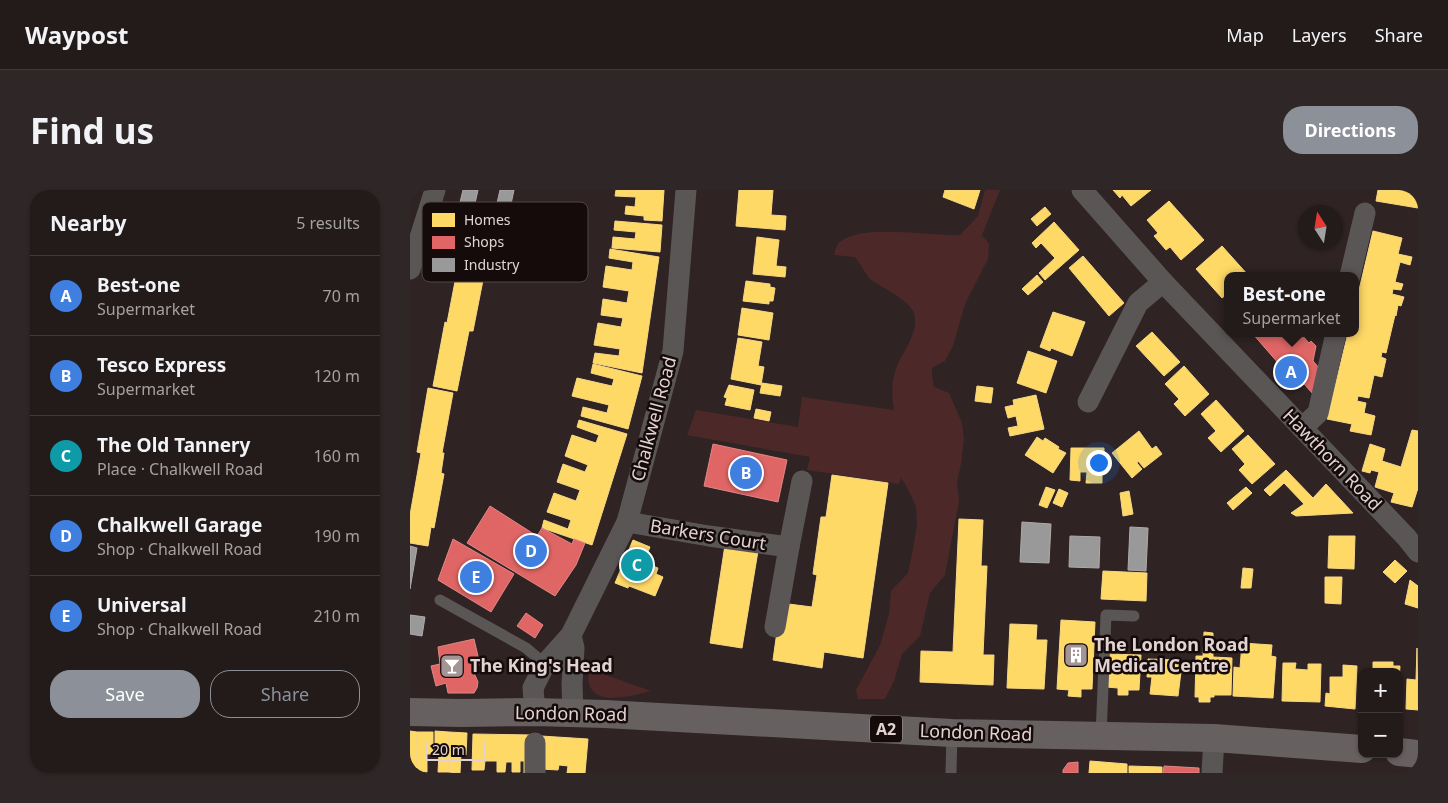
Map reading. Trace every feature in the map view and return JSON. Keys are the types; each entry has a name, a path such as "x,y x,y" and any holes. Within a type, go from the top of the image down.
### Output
{"main road":[{"name":"London Road","path":"410,712 573,713 952,733 1214,738 1358,749"},
{"path":"1403,752 1418,754"}],"street":[{"path":"431,202 435,190"},
{"name":"Chalkwell Road","path":"535,712 534,688 545,664 571,635 627,522 673,351 686,190"},
{"name":"Hawthorn Road","path":"1082,190 1163,282 1408,538 1418,552"},
{"path":"1351,272 1365,213"},
{"path":"410,269 422,231"},
{"path":"1088,402 1138,303 1163,282"},
{"path":"1302,428 1318,413 1335,337"},
{"name":"Barkers Court","path":"774,627 802,481"},
{"name":"Barkers Court","path":"627,522 789,547"},
{"path":"571,635 574,648 573,713"},
{"path":"1212,773 1214,738"},
{"path":"535,743 535,773"}],"lane":[{"path":"440,600 526,648 545,664"},
{"path":"1101,736 1106,614 1134,616"},
{"path":"951,773 952,733"}],"shaded area":[{"path":"985,190 1000,190 982,235 989,244 988,259 965,304 953,346 945,361 932,368 934,387 949,393 962,423 964,439 957,482 959,501 945,575 930,593 920,636 902,654 894,681 885,699 858,699 856,690 880,645 889,614 891,591 908,573 912,554 917,525 916,507 901,478 899,484 807,470 810,457 687,435 696,410 798,427 802,397 894,410 892,391 894,377 913,335 915,319 913,311 900,298 870,279 855,257 834,255 838,244 848,237 878,232 960,235 978,216"},
{"path":"589,669 651,691 631,696 609,698 599,696 592,691 589,682"}],"building: Homes":[{"path":"616,190 664,190 662,221 644,220 644,216 625,214 626,206 635,207 636,197 615,196"},
{"path":"739,190 773,190 771,215 786,216 785,230 736,226"},
{"path":"945,190 980,190 974,209 943,197"},
{"path":"1113,190 1151,190 1131,206 1122,195 1120,198"},
{"path":"1378,190 1418,190 1418,208 1376,201"},
{"path":"1169,201 1204,240 1181,260 1170,247 1166,250 1154,236 1158,233 1147,220"},
{"path":"1045,207 1051,214 1037,226 1031,219"},
{"path":"615,221 662,225 660,252 612,248 613,237 635,239 636,232 614,230"},
{"path":"1054,222 1079,250 1045,280 1039,273 1055,258 1041,243 1036,248 1032,243"},
{"path":"1373,231 1402,238 1398,254 1412,257 1410,265 1400,262 1395,282 1403,284 1401,290 1393,289 1392,294 1404,297 1401,306 1398,305 1386,353 1382,352 1381,357 1386,359 1382,377 1374,375 1369,398 1358,396 1357,401 1366,403 1364,413 1375,416 1371,435 1350,431 1352,424 1327,419 1347,337 1359,337 1359,290"},
{"path":"757,237 779,240 776,266 786,267 785,277 753,274"},
{"path":"1222,246 1245,272 1224,272 1224,296 1222,298 1196,269"},
{"path":"610,249 659,257 642,373 593,363 595,353 619,356 620,349 594,345 598,323 621,327 623,318 601,315 603,299 627,303 629,291 603,287 606,266 632,270 633,262 609,258"},
{"path":"1083,256 1124,303 1109,316 1069,268"},
{"path":"1037,275 1043,282 1028,295 1022,289"},
{"path":"746,281 770,284 770,287 775,288 773,301 769,301 769,304 743,301"},
{"path":"455,282 483,282 473,331 469,331 457,391 433,386 445,322 447,323"},
{"path":"742,308 773,313 769,340 738,335"},
{"path":"1053,312 1085,322 1072,356 1051,348 1050,351 1040,347"},
{"path":"1152,332 1180,362 1164,376 1136,346"},
{"path":"738,338 762,342 758,366 764,367 761,385 731,379"},
{"path":"1028,351 1057,361 1046,393 1017,383"},
{"path":"593,364 642,376 628,429 581,416 583,407 607,413 609,405 572,396 577,378 612,386 614,379 591,373"},
{"path":"1184,366 1209,394 1185,416 1174,404 1179,399 1165,384"},
{"path":"762,383 782,386 780,396 760,393"},
{"path":"729,385 754,390 750,410 725,405 727,398 724,397"},
{"path":"977,386 993,388 991,403 975,401"},
{"path":"428,388 453,393 442,453 444,453 441,473 444,474 434,528 431,527 428,546 410,543 410,515 421,453 417,452"},
{"path":"1036,395 1044,429 1010,436 1008,428 1018,426 1016,416 1008,418 1005,407 1014,405 1013,400"},
{"path":"1216,400 1244,431 1221,452 1208,438 1216,431 1201,414"},
{"path":"756,409 771,412 769,421 754,418"},
{"path":"579,420 627,434 592,545 542,528 544,520 568,529 571,520 547,512 554,493 576,501 580,490 557,482 563,464 585,472 588,465 565,456 572,435 596,443 599,435 577,427"},
{"path":"1412,430 1418,431 1418,488 1412,507 1391,502 1394,493 1375,487 1379,472 1371,470 1370,473 1362,471 1370,444 1385,449 1382,461 1401,467"},
{"path":"1139,431 1152,449 1156,446 1162,454 1144,468 1138,461 1137,463 1142,469 1132,478 1112,453"},
{"path":"1248,435 1275,464 1252,484 1239,470 1245,464 1232,449"},
{"path":"1037,437 1043,441 1045,438 1066,453 1053,473 1025,455"},
{"path":"1071,448 1104,448 1102,483 1086,483 1087,472 1080,472 1080,481 1070,480"},
{"path":"1286,470 1313,498 1326,484 1353,513 1296,516 1291,513 1304,504 1284,483 1270,496 1264,490"},
{"path":"832,475 888,483 863,658 824,652 822,668 773,660 781,603 812,607 817,575 813,574 821,517 826,517"},
{"path":"1046,487 1055,490 1047,508 1039,505"},
{"path":"1246,487 1252,493 1233,510 1227,503"},
{"path":"1059,489 1068,493 1062,507 1053,503"},
{"path":"1129,491 1133,514 1123,516 1120,493"},
{"path":"959,519 983,520 981,566 987,566 983,655 994,655 993,685 920,682 921,651 953,652"},
{"path":"1329,536 1355,536 1354,569 1328,568"},
{"path":"633,540 650,547 644,562 658,568 656,574 663,577 655,596 615,583"},
{"path":"725,545 758,551 742,648 710,643"},
{"path":"1395,560 1407,571 1395,583 1383,572"},
{"path":"1243,568 1253,569 1251,588 1241,588"},
{"path":"1103,571 1147,573 1146,601 1101,599"},
{"path":"1325,577 1342,577 1341,604 1325,603"},
{"path":"1410,580 1418,586 1418,608 1405,604"},
{"name":"The London Road Medical Centre","path":"1061,620 1095,622 1092,689 1081,689 1081,697 1068,696 1069,690 1057,689"},
{"path":"1010,624 1037,625 1036,640 1047,640 1044,689 1007,688"},
{"path":"1204,632 1213,633 1213,657 1232,658 1231,695 1214,695 1214,697 1210,697 1210,702 1199,702 1199,697 1195,697 1196,656 1203,656"},
{"path":"1242,643 1272,645 1271,656 1276,657 1273,698 1233,696 1234,667 1240,668"},
{"path":"1417,648 1418,710 1406,709 1407,679 1416,680"},
{"path":"1108,654 1141,655 1139,690 1128,690 1128,695 1118,695 1118,688 1106,687"},
{"path":"1148,659 1180,660 1179,672 1181,672 1178,696 1150,694 1152,677 1147,677"},
{"path":"1373,662 1393,662 1393,666 1400,666 1400,668 1373,668"},
{"path":"1283,663 1296,663 1295,669 1308,670 1308,664 1321,664 1320,702 1282,701"},
{"path":"1343,665 1357,666 1355,709 1325,706 1326,693 1330,694 1330,677 1343,677"},
{"path":"410,731 417,732 416,771 410,771"},
{"path":"435,731 449,732 448,772 438,772 439,754 435,754"},
{"path":"417,732 433,732 433,754 427,754 427,772 416,771"},
{"path":"449,732 467,733 466,755 461,754 460,773 448,772"},
{"path":"473,734 532,735 531,773 524,773 524,761 520,761 520,772 512,772 512,762 506,762 505,772 497,772 497,761 485,761 484,770 472,770"},
{"path":"541,736 588,739 585,773 567,773 568,766 559,765 558,770 541,769"},
{"path":"1090,761 1127,764 1127,773 1089,773"},
{"path":"1129,766 1162,767 1162,773 1129,773"}],"building: Shops":[{"path":"1255,337 1286,337 1290,341 1295,337 1304,337 1309,343 1311,341 1316,346 1313,361 1320,369 1313,394 1297,376 1293,380"},
{"path":"713,444 787,460 778,502 704,486"},
{"path":"490,506 537,536 542,528 572,544 574,539 585,543 576,565 555,596 467,543"},
{"path":"453,539 514,574 491,612 438,580"},
{"path":"526,613 543,625 535,638 517,626"},
{"name":"The King's Head","path":"474,639 480,665 471,666 478,682 474,693 448,693 446,683 436,686 431,666 440,664 438,647"},
{"path":"1078,762 1078,773 1063,773 1068,763"},
{"path":"1164,766 1199,768 1199,773 1163,773"}],"building: Industry":[{"path":"463,190 478,190 475,202 460,202"},
{"path":"500,190 514,190 511,202 497,202"},
{"path":"1022,522 1051,524 1049,563 1020,562"},
{"path":"1130,527 1148,528 1146,571 1128,570"},
{"path":"1070,536 1100,537 1099,568 1069,567"},
{"path":"410,546 417,548 410,589"},
{"path":"410,615 425,617 422,636 410,634"}],"place":[{"name":"Best-one","path":"1291,372"},
{"name":"Tesco Express","path":"746,473"},
{"name":"Chalkwell Garage","path":"531,551"},
{"name":"The Old Tannery","path":"637,565"},
{"name":"Universal","path":"476,577"},
{"name":"The London Road Medical Centre","path":"1076,655"},
{"name":"The King's Head","path":"452,666"}]}
